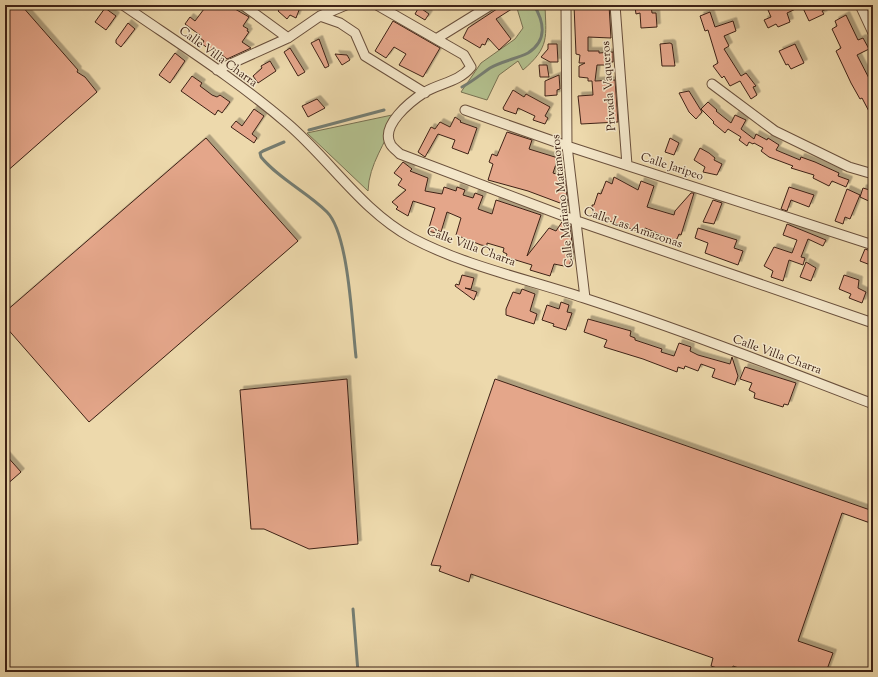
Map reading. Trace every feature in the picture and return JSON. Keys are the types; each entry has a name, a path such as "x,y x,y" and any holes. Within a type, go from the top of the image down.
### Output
{"street":[{"name":"Calle Villa Charra","path":"123,5 217,70 289,125 355,192 396,228 418,241 468,261 585,298 775,366 873,404"},
{"path":"242,5 288,38"},
{"path":"217,70 288,38 320,16 346,5"},
{"path":"377,5 436,39 491,5"},
{"name":"Calle Mariano Matamoros","path":"566,5 567,146 585,298"},
{"name":"Privada Vaqueros","path":"615,5 627,165"},
{"path":"860,5 873,33"},
{"path":"320,16 340,23 355,32 365,56 425,93"},
{"name":"Calle Las Amazonas","path":"436,39 464,55 471,67 460,77 425,93 394,119 388,131 390,144 400,154 577,221 873,323"},
{"path":"712,84 775,131 849,167 873,174"},
{"name":"Calle Jaripeo","path":"465,110 567,146 873,245"}],"green space":[{"path":"516,5 545,5 546,34 542,48 538,55 523,70 518,61 499,75 487,100 461,92 481,63 515,39 523,28"},
{"path":"392,115 394,119 391,128 371,171 368,191 307,133"}],"building":[{"path":"5,5 21,5 78,70 77,72 85,77 97,92 5,173"},
{"path":"207,5 228,5 249,17 243,26 248,29 247,31 249,32 242,42 251,48 227,59 222,55 219,59 213,55 215,53 202,44 204,41 200,38 201,36 185,24 190,17 195,21"},
{"path":"283,5 301,5 296,18 290,15 287,19 278,11"},
{"path":"503,5 518,5 496,19 511,39 499,50 488,38 485,45 482,44 480,48 463,38 468,28"},
{"path":"574,5 609,5 611,38 588,37 588,51 599,51 599,53 613,52 613,62 610,62 611,65 597,65 595,81 615,80 618,122 581,124 578,96 593,95 592,81 588,81 588,78 579,77 579,66 585,63 579,63 580,55 576,54"},
{"path":"651,5 652,13 656,13 657,27 641,28 640,13 636,14 635,7"},
{"path":"770,5 834,5 822,11 824,14 809,21 802,6 787,13 790,22 778,27 776,24 768,28 764,20 771,17 768,10 772,9"},
{"path":"419,7 429,14 425,20 415,14"},
{"path":"105,8 116,16 106,30 95,22"},
{"path":"710,12 715,27 733,21 736,31 724,36 729,46 724,49 741,76 746,73 756,86 753,87 757,95 751,99 740,81 730,86 724,76 722,78 713,66 718,63 708,30 705,31 700,16"},
{"path":"846,15 858,40 863,38 869,49 857,55 873,86 873,119 862,98 860,99 851,83 836,51 841,48 832,29 837,26 835,21"},
{"path":"393,21 440,48 423,77 399,65 406,54 394,47 386,58 375,51"},
{"path":"128,23 135,29 121,47 116,43 116,40"},
{"path":"319,39 329,66 325,68 311,43"},
{"path":"548,44 557,44 558,62 550,62 541,57 548,49"},
{"path":"660,44 672,44 675,66 662,66"},
{"path":"795,44 804,63 791,69 788,64 786,65 779,51"},
{"path":"290,48 305,72 298,76 284,52"},
{"path":"175,53 185,61 170,83 159,75"},
{"path":"335,54 347,55 350,60 342,65"},
{"path":"270,61 276,71 258,83 253,76 262,68 261,66"},
{"path":"539,65 547,65 549,77 540,77"},
{"path":"559,75 560,89 557,90 557,95 545,96 545,81"},
{"path":"192,76 202,83 200,86 212,95 217,97 220,95 230,102 222,113 218,110 215,115 181,91"},
{"path":"513,90 524,97 526,94 550,107 545,116 548,118 545,124 533,120 535,116 518,108 516,114 504,110 503,108"},
{"path":"689,91 702,112 696,119 689,112 679,93"},
{"path":"317,99 325,108 308,117 302,106"},
{"path":"708,102 717,110 716,111 731,123 735,115 746,120 741,129 754,139 756,134 767,140 768,138 779,145 776,150 800,160 801,157 815,162 839,173 838,176 849,180 846,187 832,181 829,186 813,178 814,175 791,168 793,166 769,157 761,151 763,148 754,143 749,142 747,146 739,140 741,137 728,129 725,133 713,123 714,122 701,109"},
{"path":"254,109 264,116 252,134 257,138 254,143 231,127 236,121 242,126"},
{"path":"455,117 461,121 460,122 477,128 468,154 452,148 455,140 438,134 425,157 418,152 431,127 435,129 440,122 450,127"},
{"path":"507,132 532,140 529,149 558,158 553,173 565,177 568,206 528,191 488,180 493,164 489,162 492,154 497,156"},
{"path":"206,138 298,241 89,422 5,326 5,312"},
{"path":"670,138 679,143 674,155 665,152"},
{"path":"700,148 715,158 714,160 722,164 717,175 703,172 705,167 694,160"},
{"path":"403,162 412,169 410,171 428,178 425,191 442,194 444,187 456,191 457,187 465,190 463,195 473,198 475,193 483,196 478,209 492,214 496,200 541,215 527,256 549,228 556,231 562,222 570,226 573,252 569,267 554,264 550,276 530,270 532,265 506,257 507,254 503,252 504,248 487,243 487,246 481,245 456,235 461,218 447,212 441,232 437,230 436,233 428,231 435,208 413,201 408,216 396,209 398,207 392,202 406,190 398,185 402,179 394,173"},
{"path":"614,177 638,190 641,181 654,186 647,207 674,215 675,211 691,193 694,193 681,235 679,234 677,239 674,240 645,228 643,233 593,215 592,205 594,205 598,193 601,194 606,181 612,184"},
{"path":"789,187 814,195 809,207 791,200 787,211 781,209"},
{"path":"863,188 873,191 873,203 860,197"},
{"path":"847,189 860,195 850,219 845,217 843,224 835,221"},
{"path":"713,200 722,203 714,224 703,222"},
{"path":"787,224 826,240 823,246 808,239 801,257 805,258 803,265 789,260 783,281 771,277 773,271 764,266 774,247 792,253 797,240 783,235"},
{"path":"698,228 737,240 734,248 743,251 738,265 705,253 708,243 695,238"},
{"path":"865,249 873,252 873,266 860,261"},
{"path":"806,262 816,268 811,281 800,277"},
{"path":"462,275 474,278 471,289 465,288 477,292 474,300 455,286 456,284 459,285"},
{"path":"844,275 859,280 858,288 866,292 862,303 849,298 851,294 839,289"},
{"path":"522,289 535,294 530,311 537,314 534,324 506,315 506,309 513,292 520,294"},
{"path":"561,302 569,305 567,312 572,313 566,330 553,326 554,324 542,320 547,305 559,309"},
{"path":"588,319 631,331 630,336 635,338 635,340 662,349 661,352 674,356 679,343 691,347 690,351 698,355 730,364 732,357 738,376 735,385 712,377 715,369 701,364 698,371 685,366 684,369 678,367 677,372 643,359 604,347 607,340 584,332"},
{"path":"745,367 796,383 788,405 784,404 783,407 754,398 755,393 749,390 752,383 740,379"},
{"path":"347,379 358,544 309,549 264,529 251,529 240,390"},
{"path":"495,379 873,511 873,524 842,513 798,641 833,653 826,672 750,672 733,666 731,672 729,672 711,666 713,658 471,574 469,582 439,571 441,566 431,565"},
{"path":"5,454 21,472 5,486"}],"waterway":[{"path":"462,87 490,68 528,53 534,48 539,42 542,30 542,24 534,5"},
{"path":"309,130 384,110"},
{"path":"284,142 263,151 260,153 261,157 276,172 327,212 334,223 345,259 356,357"},
{"path":"353,609 358,672"}]}
